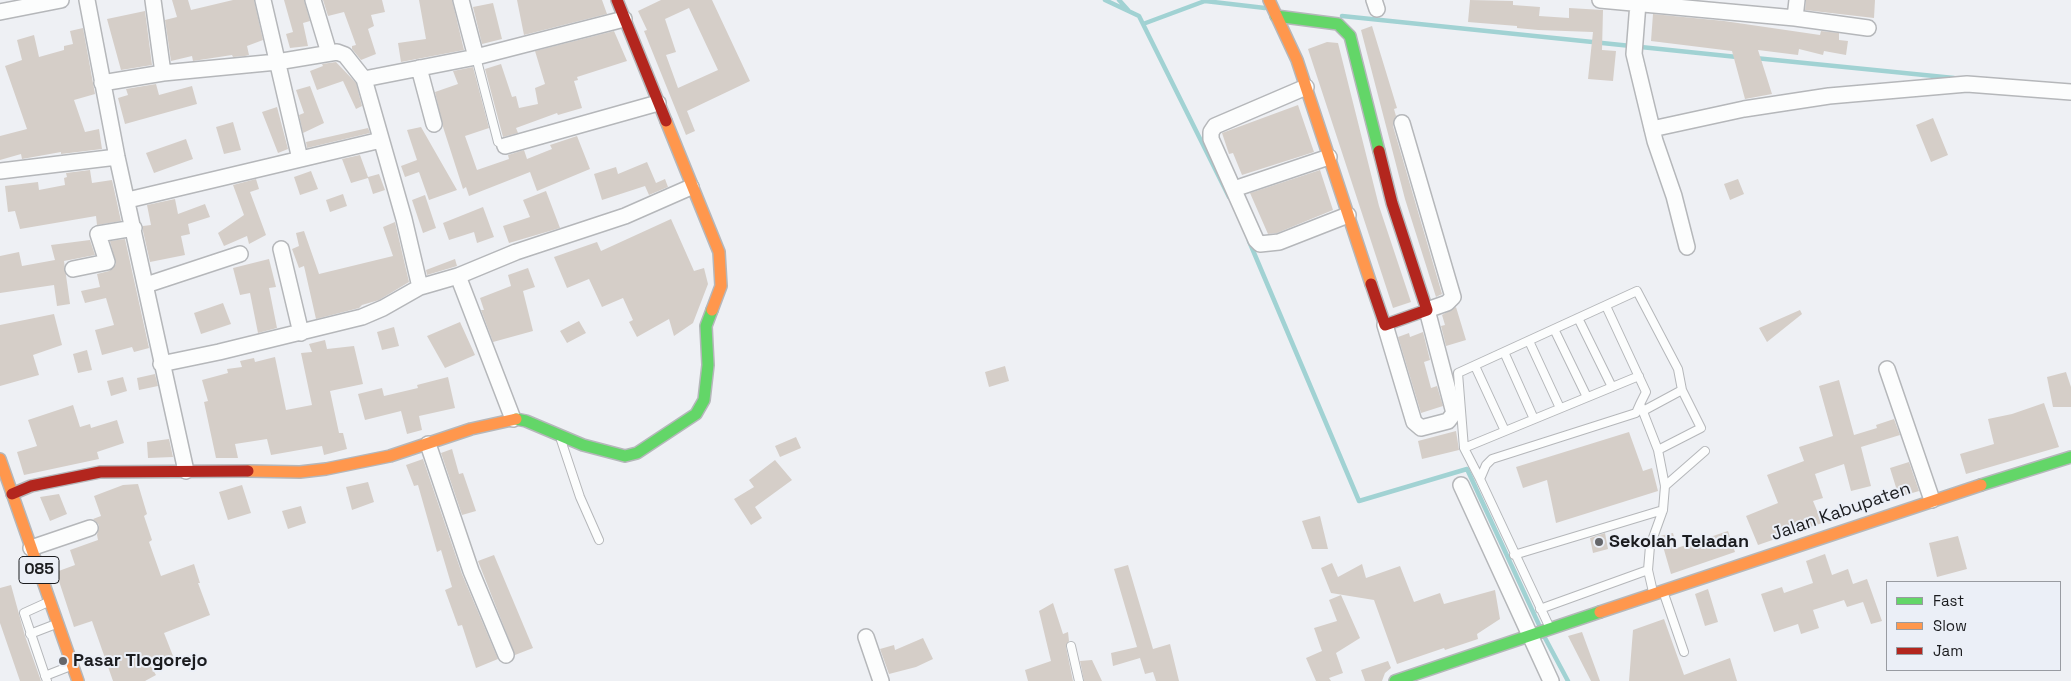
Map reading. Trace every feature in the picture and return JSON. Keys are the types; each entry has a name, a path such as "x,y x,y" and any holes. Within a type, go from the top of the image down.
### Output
{"street":[{"path":"0,12 61,0"},
{"path":"87,0 117,157 128,200 161,364 186,471"},
{"path":"153,0 163,73"},
{"path":"263,0 300,159"},
{"path":"313,0 329,53"},
{"path":"461,0 476,57"},
{"path":"12,494 32,486 100,472 309,471 368,462 428,444 471,428 513,419 526,421 582,445 626,456 637,453 696,414 704,400 708,365 706,326 721,286 719,252 617,0"},
{"path":"1600,0 1721,6 1868,28"},
{"path":"1795,18 1797,0"},
{"path":"1644,2 1634,49 1652,128 1687,247"},
{"path":"1273,8 1338,24 1350,36 1392,203 1427,310 1454,413 1448,421 1421,428 1414,422 1385,325 1297,60 1273,8"},
{"path":"364,79 476,57 624,19"},
{"path":"102,83 163,73 277,62 337,52 344,55 364,79 404,219 420,287"},
{"path":"419,68 434,124"},
{"path":"1652,128 1735,111 1828,96 1894,92 1967,84 2071,92"},
{"path":"1306,87 1215,126 1211,132 1211,139 1256,240 1260,244 1279,242 1348,215"},
{"path":"505,146 658,103"},
{"path":"1385,325 1447,303 1453,297 1402,123"},
{"path":"128,200 381,140"},
{"path":"0,171 117,157"},
{"path":"1234,188 1329,157"},
{"path":"161,364 301,333 362,317 384,308 420,287 458,276 516,252 625,216 671,197 691,186"},
{"path":"73,269 107,262 98,234 134,228"},
{"path":"281,249 301,333"},
{"path":"146,285 240,254"},
{"path":"458,276 513,419"},
{"path":"1887,370 1932,500"},
{"path":"428,444 471,571 506,656"},
{"name":"Jalan Kabupaten","path":"1395,681 1932,500 2071,457"},
{"name":"085","path":"0,459 78,681"},
{"path":"1461,484 1541,633 1551,681"},
{"path":"31,548 90,528"},
{"path":"866,637 881,681"}],"lane":[{"path":"476,57 496,138 498,142 505,146"},
{"path":"1541,633 1540,609 1464,448 1458,374 1637,291 1678,369 1682,390 1701,428 1658,450"},
{"path":"1606,306 1646,392 1642,408 1658,450 1665,486 1663,510 1650,546 1648,570 1684,652"},
{"path":"1578,318 1612,387"},
{"path":"1554,329 1587,397"},
{"path":"1529,341 1560,408"},
{"path":"1504,352 1534,419"},
{"path":"1475,366 1505,431"},
{"path":"1464,448 1639,376"},
{"path":"1480,479 1486,465 1492,459 1636,413 1642,408 1682,390"},
{"path":"558,434 580,497 599,540"},
{"path":"1665,486 1705,451"},
{"path":"1514,555 1663,510"},
{"path":"1540,609 1648,570"},
{"path":"50,601 24,613 46,679 73,666"},
{"path":"30,634 58,624"},
{"path":"1071,646 1079,681"}],"building":[{"path":"172,0 188,0 191,10 233,0 254,0 263,40 247,46 249,55 245,56 233,57 232,55 193,61 192,56 171,61 165,20 177,17"},
{"path":"284,0 304,0 310,21 303,23 308,46 290,48 286,34 293,32"},
{"path":"323,0 382,0 385,12 371,15 374,26 368,29 376,54 361,60 352,49 352,46 356,45 344,12 328,16"},
{"path":"419,0 452,0 464,50 401,62 398,43 426,39"},
{"path":"517,0 602,0 607,14 524,35"},
{"path":"661,0 712,0 750,81 687,111 695,131 686,135 644,31 647,30 638,11","holes":["689,8 718,70 678,88 666,55 676,52 665,19"]},
{"path":"1470,0 1513,1 1513,5 1540,7 1539,16 1569,18 1569,8 1603,10 1602,50 1616,51 1613,81 1588,79 1593,32 1538,30 1517,28 1517,26 1468,22"},
{"path":"1806,0 1875,0 1874,18 1805,10"},
{"path":"493,3 502,39 482,44 473,7"},
{"path":"145,11 152,65 121,70 107,19"},
{"path":"1653,14 1724,21 1820,35 1821,31 1839,33 1839,40 1848,41 1846,55 1824,51 1823,55 1799,49 1798,55 1758,50 1772,94 1745,99 1732,51 1651,41"},
{"path":"1372,26 1397,108 1394,109 1396,116 1393,126 1442,294 1436,297 1405,199 1361,30"},
{"path":"83,28 95,94 74,100 85,132 99,129 102,149 61,154 61,152 22,159 21,154 0,160 0,136 27,129 5,66 22,60 17,40 34,35 39,57 64,50 64,46 73,44 70,31"},
{"path":"614,31 627,61 577,77 578,80 574,81 582,108 558,115 557,113 516,128 518,133 503,137 485,69 501,64 512,97 516,96 519,108 538,104 535,88 545,84 535,51"},
{"path":"1327,42 1338,43 1379,206 1411,302 1393,308 1308,49"},
{"path":"336,62 356,83 362,106 356,109 343,81 317,90 310,71 323,66 322,64"},
{"path":"473,67 489,128 465,136 477,170 509,159 508,155 524,150 527,159 552,149 550,145 577,136 590,169 537,191 530,172 469,196 466,187 463,189 443,127 435,92 458,84 453,71"},
{"path":"156,84 159,95 192,86 197,104 125,124 118,98 128,95 126,89"},
{"path":"310,86 324,123 303,133 299,115 304,113 296,90"},
{"path":"1298,105 1314,152 1242,175 1233,153 1229,154 1222,133"},
{"path":"277,107 288,149 278,153 262,112"},
{"path":"1933,118 1948,155 1931,162 1916,125"},
{"path":"233,122 241,150 224,154 216,127"},
{"path":"421,127 457,190 429,200 419,172 405,177 401,166 417,160 407,130"},
{"path":"368,128 370,133 307,148 306,142"},
{"path":"186,139 193,159 154,173 146,153"},
{"path":"360,155 368,177 379,174 385,190 373,194 368,178 351,183 342,159"},
{"path":"647,162 656,183 665,179 668,187 649,195 645,186 602,200 594,174 616,167 618,174"},
{"path":"90,170 92,183 112,180 121,221 97,225 96,216 20,229 15,211 8,212 5,186 38,182 39,190 65,185 64,178 67,177 66,173"},
{"path":"1320,170 1333,210 1277,233 1268,234 1250,193"},
{"path":"311,171 318,189 300,195 294,177"},
{"path":"256,179 259,189 250,192 266,235 249,244 247,236 224,246 218,233 244,215 233,185"},
{"path":"1738,179 1744,194 1730,200 1724,184"},
{"path":"546,191 560,228 509,243 503,226 530,217 523,200"},
{"path":"343,194 347,206 330,212 326,200"},
{"path":"425,195 436,228 423,233 412,200"},
{"path":"175,199 178,214 205,204 210,217 188,224 190,234 181,236 185,255 150,262 143,231 143,226 151,225 147,205"},
{"path":"483,207 494,237 477,243 474,232 449,240 443,223"},
{"path":"671,219 694,271 704,268 708,284 693,323 674,336 669,319 637,337 629,322 633,320 623,298 602,307 589,279 567,288 554,257 597,242 601,251"},
{"path":"395,222 409,282 379,300 362,305 359,308 316,319 304,266 299,268 292,249 299,246 296,233 304,231 319,274 393,256 383,227"},
{"path":"125,239 149,348 134,352 132,347 102,355 95,330 114,325 106,298 85,303 81,291 100,287 97,274 109,271 116,264 110,241"},
{"path":"90,240 95,255 64,261 70,304 57,306 54,285 0,293 0,256 19,252 22,266 55,260 51,245"},
{"path":"269,259 276,287 269,288 277,328 258,333 250,293 240,295 233,268"},
{"path":"455,259 457,266 427,275 426,270"},
{"path":"528,268 535,287 523,291 533,331 493,342 481,310 484,310 480,298 511,286 508,275"},
{"path":"223,303 231,324 201,334 194,313"},
{"path":"1456,307 1466,340 1446,346 1441,326 1445,325 1442,315"},
{"path":"1800,310 1802,314 1767,342 1759,328"},
{"path":"54,314 62,345 33,355 39,375 0,386 0,325"},
{"path":"579,321 586,333 567,343 560,331"},
{"path":"460,322 475,355 445,368 427,336"},
{"path":"394,327 399,346 382,350 377,332"},
{"path":"1423,332 1430,360 1424,362 1431,388 1437,386 1443,406 1421,413 1398,337 1409,333 1410,337"},
{"path":"325,340 327,349 354,346 363,384 330,391 339,433 343,433 347,449 324,455 322,446 271,455 267,439 235,444 238,458 216,458 204,402 208,401 202,380 228,373 227,369 242,367 240,361 254,358 255,362 275,357 286,410 312,405 301,353 312,352 309,344"},
{"path":"87,350 92,370 78,373 73,354"},
{"path":"1005,366 1009,381 989,387 985,372"},
{"path":"2066,372 2071,387 2071,407 2053,407 2047,377"},
{"path":"155,374 158,386 139,390 137,378"},
{"path":"123,377 127,391 111,396 107,381"},
{"path":"448,377 455,408 419,416 422,430 407,434 401,411 365,420 358,394 382,388 384,396 418,388 417,385"},
{"path":"1839,380 1854,435 1877,428 1876,425 1894,419 1900,435 1861,447 1871,486 1851,491 1844,464 1815,474 1823,498 1813,501 1822,523 1758,545 1746,516 1778,503 1767,475 1804,461 1799,447 1833,436 1819,386"},
{"path":"2044,403 2059,447 1966,474 1960,454 1994,444 1988,419 2012,414"},
{"path":"73,405 80,427 90,424 91,428 117,420 124,443 97,452 99,459 24,475 17,452 37,446 28,420"},
{"path":"1456,431 1459,450 1422,459 1418,441"},
{"path":"1629,432 1643,471 1652,468 1658,491 1556,523 1547,480 1523,488 1516,467"},
{"path":"796,437 801,448 780,457 775,446"},
{"path":"169,439 173,457 148,458 147,442"},
{"path":"452,449 459,474 463,473 476,511 462,515 441,453"},
{"path":"423,459 462,574 498,659 476,668 462,625 458,626 445,590 452,587 441,550 437,552 418,485 414,486 406,465"},
{"path":"775,460 792,480 755,507 762,518 751,525 734,499 754,487 749,480"},
{"path":"1909,462 1919,491 1899,497 1890,468"},
{"path":"368,482 374,502 352,510 346,487"},
{"path":"138,484 147,514 144,516 152,540 149,542 161,576 194,564 200,583 198,583 210,615 164,633 173,656 150,665 156,675 145,681 113,681 92,621 74,627 56,572 75,565 70,550 98,540 99,525 93,519 101,516 94,496 123,485"},
{"path":"242,485 251,513 228,520 219,492"},
{"path":"59,494 67,514 50,521 40,497"},
{"path":"301,506 306,523 288,529 282,511"},
{"path":"1320,516 1328,549 1312,549 1302,521"},
{"path":"1728,531 1735,552 1671,574 1660,536 1673,533 1677,548"},
{"name":"Sekolah Teladan","path":"1605,533 1608,549 1593,553 1590,538"},
{"path":"1958,536 1967,569 1937,577 1929,543"},
{"path":"1825,554 1832,575 1848,569 1853,584 1867,579 1882,621 1871,624 1863,602 1847,607 1844,600 1813,610 1819,628 1801,634 1798,624 1774,632 1761,594 1782,587 1784,593 1813,583 1806,561"},
{"path":"494,555 533,648 515,655 478,561"},
{"path":"1332,563 1338,577 1362,564 1366,578 1400,566 1414,602 1440,593 1444,604 1495,590 1500,619 1477,634 1478,639 1397,664 1374,600 1331,593 1321,568"},
{"path":"1128,565 1153,649 1170,644 1179,681 1156,681 1153,672 1145,674 1140,658 1113,666 1111,653 1137,647 1114,569"},
{"path":"11,585 25,636 41,681 20,681 0,623 0,588"},
{"path":"1708,589 1718,622 1705,626 1695,594"},
{"path":"1341,595 1360,638 1336,653 1343,673 1329,678 1331,681 1316,681 1306,658 1322,651 1314,628 1337,621 1329,600"},
{"path":"1053,603 1063,634 1068,632 1069,641 1066,647 1073,681 1028,681 1025,670 1051,661 1039,611"},
{"path":"1664,619 1684,675 1730,658 1737,681 1629,681 1633,630"},
{"path":"1582,632 1600,681 1591,681 1568,636"},
{"path":"923,638 933,659 916,667 889,674 880,649 894,645 895,650"},
{"path":"1092,660 1102,681 1084,681 1080,661"},
{"path":"1388,661 1391,668 1385,673 1382,681 1365,681 1361,670"}],"waterway":[{"path":"1105,0 1139,16 1229,197"},
{"path":"1119,0 1128,10"},
{"path":"1143,24 1205,1 1265,8"},
{"path":"1342,16 1737,57"},
{"path":"1755,58 1954,78"},
{"path":"1249,241 1359,501 1467,469 1540,627"},
{"path":"1545,638 1568,681"}],"traffic: fast":[{"path":"1276,16 1338,24 1350,36 1379,151"},
{"path":"516,419 526,421 583,445 625,456 637,453 696,414 704,400 708,365 706,326 712,310"},
{"path":"1981,485 2071,457"},
{"path":"1395,681 1600,612"}],"traffic: slow":[{"path":"1269,0 1297,60 1371,284"},
{"path":"666,121 719,252 721,286 712,310"},
{"path":"248,471 300,472 326,469 390,456 471,429 516,419"},
{"path":"0,459 78,681"},
{"path":"1600,612 1981,485"}],"traffic: jam":[{"path":"617,0 666,121"},
{"path":"1371,284 1385,325 1427,310 1392,203 1379,151"},
{"path":"12,494 31,486 100,472 248,471"}],"place":[{"name":"Sekolah Teladan","path":"1599,542"},
{"name":"Pasar Tlogorejo","path":"63,661"}]}
